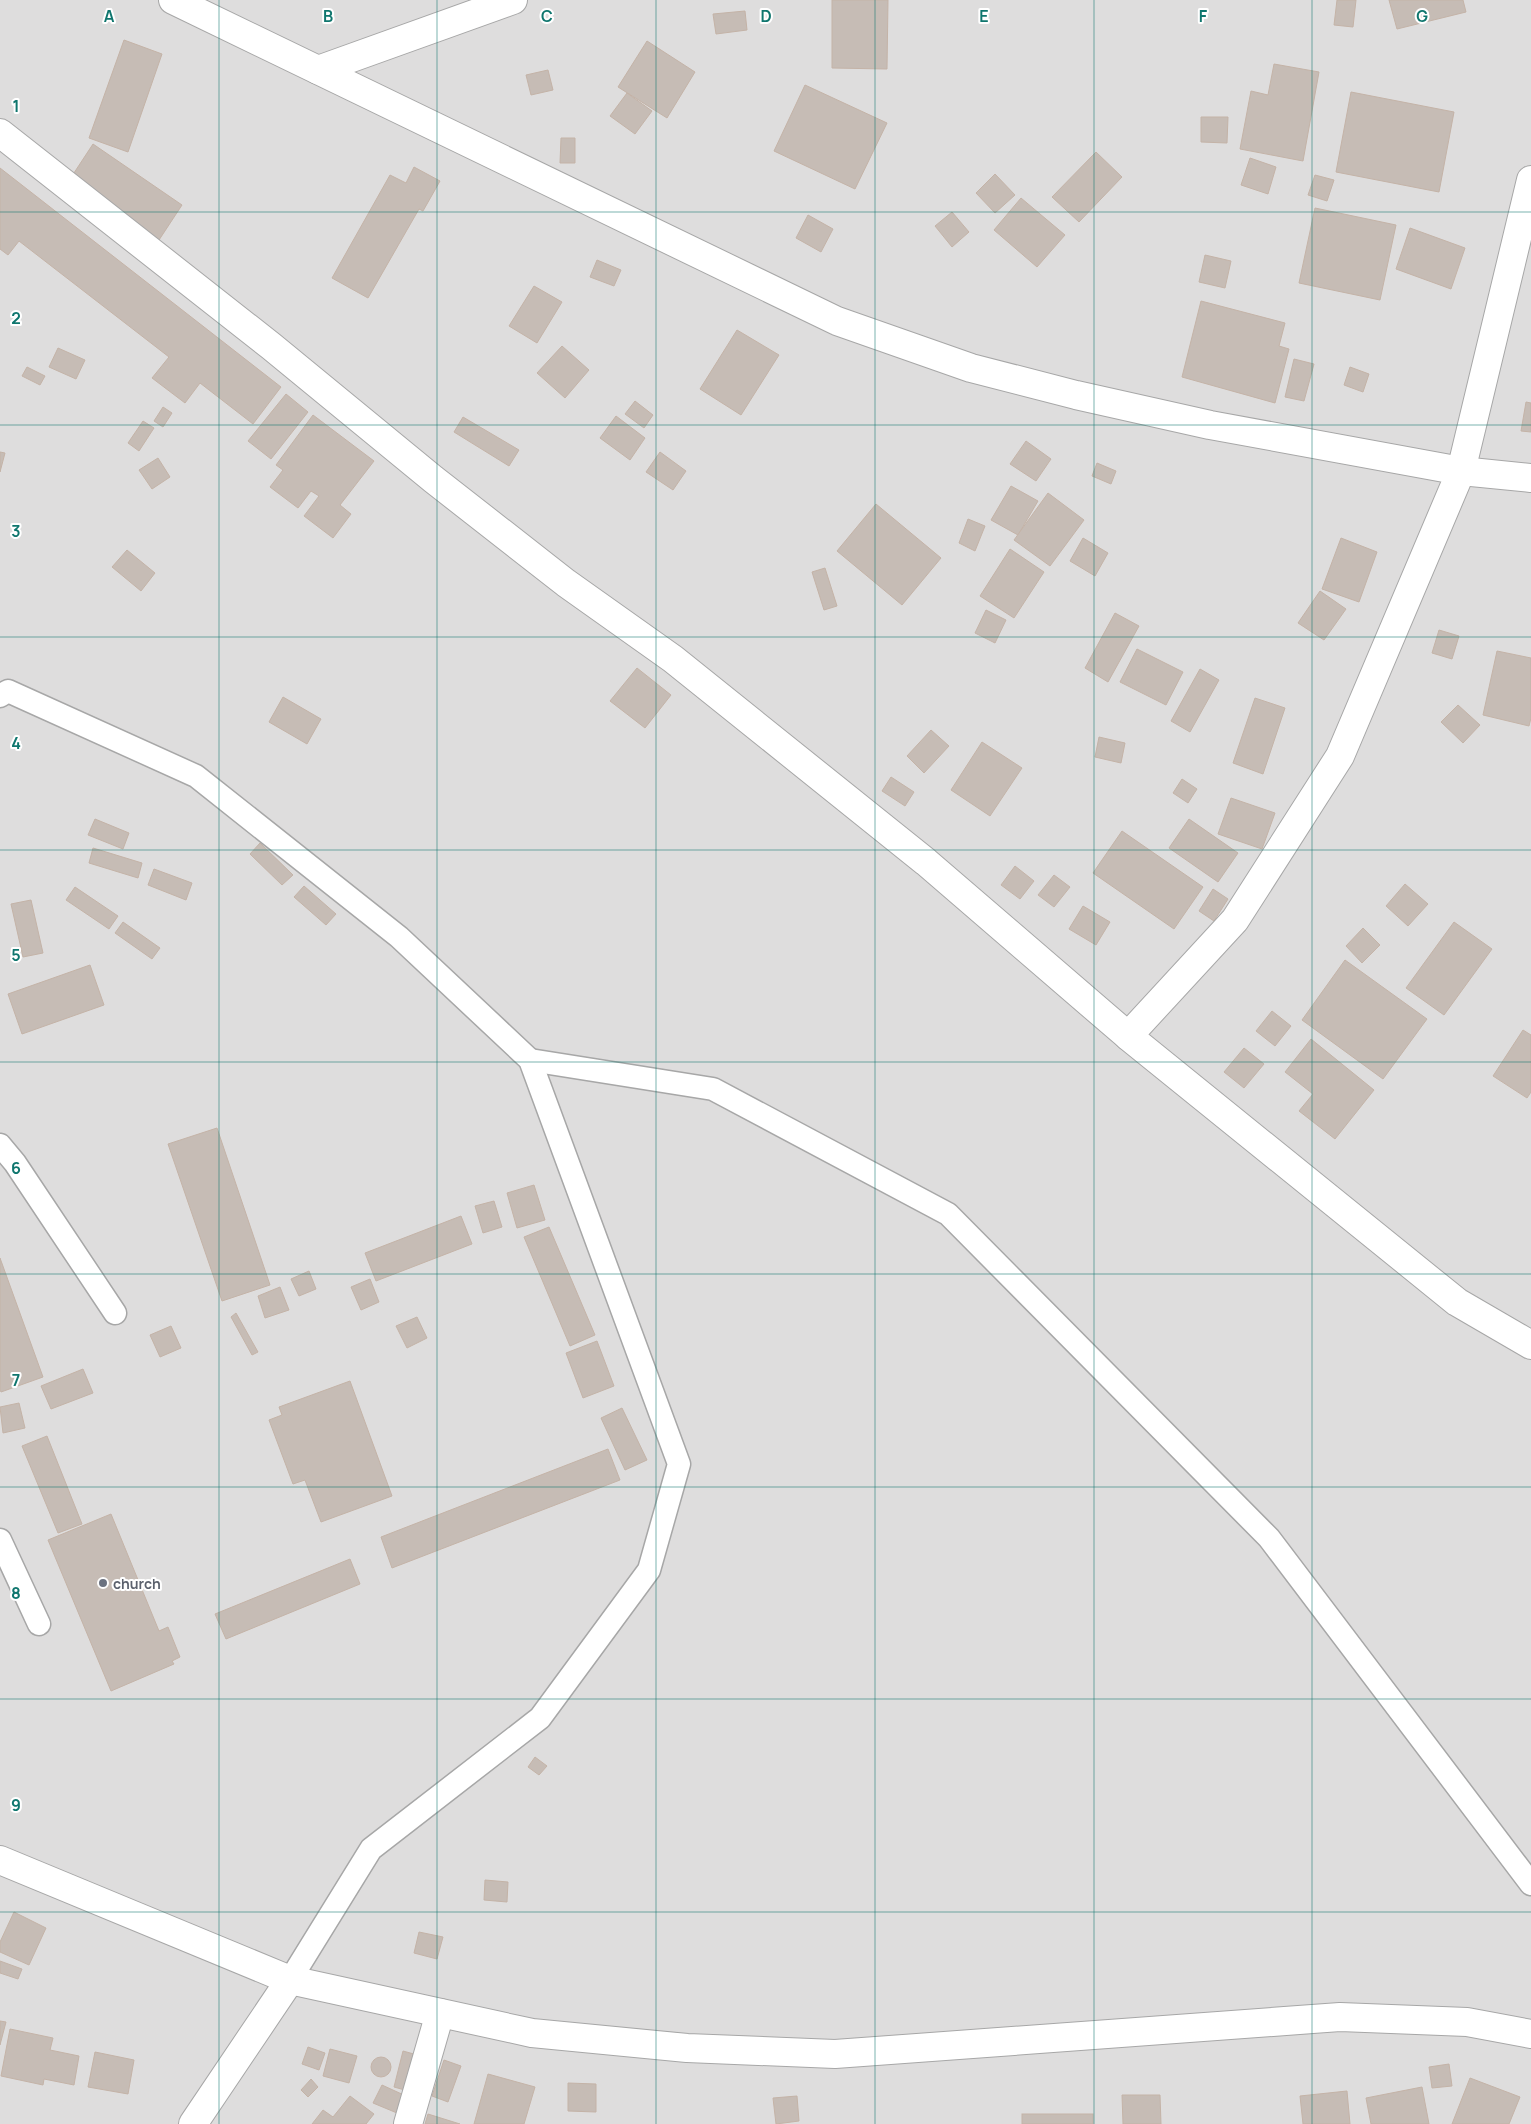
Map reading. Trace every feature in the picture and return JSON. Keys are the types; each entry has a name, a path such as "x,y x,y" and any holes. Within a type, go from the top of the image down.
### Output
{"street":[{"path":"173,0 846,324 971,368 1210,426 1461,471 1531,478"},
{"path":"318,70 513,0"},
{"path":"0,133 271,346 433,479 566,583 673,659 796,757 926,862 1128,1036 1457,1302 1531,1344"},
{"path":"1128,1036 1235,920 1340,756 1461,471 1531,180"},
{"path":"0,1860 290,1980 532,2032 687,2048 835,2054 1340,2017 1467,2022 1531,2034"},
{"path":"193,2124 290,1980"},
{"path":"408,2124 440,2013"}],"lane":[{"path":"0,696 8,692 196,776 399,937 530,1060 679,1464 649,1570 540,1718 371,1849 290,1980"},
{"path":"530,1060 713,1089 948,1214 1269,1538 1531,1884"},
{"path":"0,1145 15,1163 115,1314"},
{"path":"0,1540 39,1624"}],"shaded area":[{"path":"0,0 1531,0 1531,2124 0,2124"}],"building":[{"path":"832,0 888,0 887,69 832,68"},
{"path":"1337,0 1356,0 1353,27 1334,25"},
{"path":"1389,0 1463,0 1466,12 1397,29"},
{"path":"745,11 747,30 716,34 713,14"},
{"path":"124,40 162,54 128,152 89,138"},
{"path":"647,41 695,72 667,118 618,87"},
{"path":"1274,64 1319,72 1303,161 1240,149 1251,91 1268,95"},
{"path":"548,70 553,90 531,95 526,75"},
{"path":"805,85 887,123 855,189 774,151"},
{"path":"1351,92 1454,112 1439,192 1336,172"},
{"path":"627,93 652,111 635,134 610,116"},
{"path":"1201,117 1228,117 1227,143 1201,142"},
{"path":"561,138 575,138 575,163 560,163"},
{"path":"93,144 182,205 159,240 70,179"},
{"path":"1096,152 1122,177 1079,222 1052,197"},
{"path":"1250,158 1276,167 1268,194 1241,185"},
{"path":"414,167 440,181 423,211 419,209 368,298 332,278 390,175 406,183"},
{"path":"0,168 281,387 253,424 200,383 185,403 152,378 169,357 19,241 8,255 0,249"},
{"path":"995,174 1015,195 995,213 976,193"},
{"path":"1315,175 1334,180 1327,201 1308,195"},
{"path":"1021,198 1065,235 1037,267 994,230"},
{"path":"1315,208 1396,225 1380,300 1299,283"},
{"path":"952,212 969,232 952,247 935,226"},
{"path":"808,215 833,229 821,252 796,238"},
{"path":"1410,228 1465,248 1451,289 1396,269"},
{"path":"1205,255 1231,261 1225,288 1199,282"},
{"path":"597,260 621,270 614,286 590,277"},
{"path":"534,286 562,302 537,343 509,326"},
{"path":"1201,301 1285,323 1279,346 1289,349 1275,403 1182,377"},
{"path":"737,330 779,355 741,415 700,389"},
{"path":"562,346 589,370 565,398 537,373"},
{"path":"58,348 85,360 76,379 49,367"},
{"path":"1294,359 1314,364 1304,401 1285,397"},
{"path":"27,367 45,376 40,385 22,376"},
{"path":"1350,367 1369,374 1363,392 1344,385"},
{"path":"286,394 308,412 271,459 248,441"},
{"path":"635,401 653,415 644,428 625,414"},
{"path":"1526,402 1531,403 1531,432 1521,431"},
{"path":"163,407 172,413 163,427 154,421"},
{"path":"313,415 374,461 340,505 351,514 333,538 304,516 319,496 311,491 298,508 270,487 283,470 276,465"},
{"path":"616,416 645,438 630,460 600,438"},
{"path":"463,417 519,450 509,466 454,432"},
{"path":"143,421 154,428 139,451 128,443"},
{"path":"1026,441 1051,459 1036,481 1010,464"},
{"path":"0,452 5,453 0,472"},
{"path":"660,452 686,471 673,490 646,472"},
{"path":"158,458 170,477 152,489 139,470"},
{"path":"1097,463 1116,471 1111,484 1092,476"},
{"path":"1011,486 1038,501 1018,535 991,520"},
{"path":"1048,493 1084,520 1050,566 1014,540"},
{"path":"876,504 941,558 902,605 837,551"},
{"path":"968,519 985,526 975,551 959,543"},
{"path":"1083,538 1108,553 1095,576 1070,561"},
{"path":"1341,538 1377,552 1359,602 1322,589"},
{"path":"1010,549 1044,572 1014,618 980,596"},
{"path":"127,550 155,573 141,591 112,567"},
{"path":"825,568 837,606 824,610 812,572"},
{"path":"1320,591 1346,609 1324,640 1298,623"},
{"path":"986,610 1006,620 995,643 975,633"},
{"path":"1115,613 1139,626 1108,682 1085,668"},
{"path":"1439,630 1459,636 1452,659 1432,653"},
{"path":"1137,649 1183,672 1166,705 1120,682"},
{"path":"1497,651 1531,658 1531,718 1529,726 1483,715"},
{"path":"637,668 671,695 645,728 610,701"},
{"path":"1200,669 1219,680 1190,732 1171,721"},
{"path":"283,697 321,719 307,744 269,722"},
{"path":"1255,698 1285,708 1263,774 1233,763"},
{"path":"1458,705 1480,725 1463,743 1441,722"},
{"path":"931,730 949,746 924,773 907,756"},
{"path":"1099,737 1125,743 1121,763 1095,757"},
{"path":"982,742 1022,768 990,816 951,790"},
{"path":"891,777 914,792 905,806 882,791"},
{"path":"1182,779 1197,789 1188,803 1173,793"},
{"path":"1231,798 1275,813 1262,849 1218,834"},
{"path":"95,819 129,833 123,849 88,835"},
{"path":"1189,819 1238,853 1218,882 1169,848"},
{"path":"1122,831 1203,887 1174,929 1093,873"},
{"path":"260,843 293,875 282,885 250,854"},
{"path":"93,848 142,863 138,878 89,863"},
{"path":"1015,866 1034,881 1020,899 1001,885"},
{"path":"154,869 192,883 186,900 148,885"},
{"path":"1054,875 1070,887 1054,907 1038,895"},
{"path":"1405,884 1428,904 1408,926 1386,906"},
{"path":"304,886 336,914 326,925 294,897"},
{"path":"75,887 118,916 109,929 66,900"},
{"path":"1213,889 1228,899 1214,921 1199,911"},
{"path":"31,900 43,953 23,957 11,904"},
{"path":"1083,906 1110,922 1096,945 1069,929"},
{"path":"123,922 160,948 152,959 115,933"},
{"path":"1454,922 1492,949 1444,1015 1406,988"},
{"path":"1363,928 1380,945 1362,963 1346,946"},
{"path":"1345,960 1427,1019 1383,1079 1302,1020"},
{"path":"90,965 104,1005 22,1034 8,994"},
{"path":"1272,1011 1291,1026 1275,1046 1256,1031"},
{"path":"1523,1030 1531,1035 1531,1092 1527,1098 1493,1076"},
{"path":"1311,1039 1374,1090 1335,1139 1299,1111 1313,1094 1285,1072"},
{"path":"1244,1048 1264,1064 1244,1088 1224,1072"},
{"path":"217,1128 270,1285 222,1301 168,1144"},
{"path":"534,1185 545,1220 517,1228 507,1193"},
{"path":"494,1201 502,1227 483,1233 475,1206"},
{"path":"461,1216 472,1244 376,1281 365,1253"},
{"path":"549,1227 595,1335 570,1346 524,1237"},
{"path":"0,1258 43,1377 1,1392 0,1390"},
{"path":"309,1271 316,1289 299,1296 291,1279"},
{"path":"370,1279 379,1302 361,1310 351,1287"},
{"path":"280,1287 289,1310 265,1318 258,1296"},
{"path":"236,1313 258,1352 252,1355 231,1317"},
{"path":"417,1317 427,1338 407,1348 396,1326"},
{"path":"171,1326 181,1348 160,1357 150,1335"},
{"path":"597,1341 614,1386 583,1398 566,1353"},
{"path":"83,1369 93,1393 51,1409 41,1386"},
{"path":"350,1381 392,1496 321,1522 305,1480 293,1484 269,1420 282,1415 279,1407"},
{"path":"19,1403 25,1428 3,1433 0,1407"},
{"path":"622,1408 647,1460 625,1470 601,1418"},
{"path":"47,1436 82,1524 58,1533 22,1446"},
{"path":"608,1449 620,1480 392,1568 381,1537"},
{"name":"church","path":"111,1514 159,1631 168,1627 180,1657 172,1661 174,1664 111,1691 48,1540"},
{"path":"350,1559 360,1584 226,1639 215,1614"},
{"path":"535,1757 547,1766 539,1775 528,1767"},
{"path":"485,1880 508,1882 507,1902 484,1900"},
{"path":"14,1912 46,1928 29,1965 0,1952 0,1942"},
{"path":"419,1932 443,1937 437,1959 414,1953"},
{"path":"0,1961 22,1969 18,1979 0,1973"},
{"path":"0,2021 6,2022 0,2045"},
{"path":"10,2029 53,2038 50,2050 79,2056 74,2085 44,2079 43,2085 1,2076"},
{"path":"308,2047 325,2053 319,2070 302,2064"},
{"path":"330,2049 357,2056 349,2083 323,2076"},
{"path":"403,2051 421,2056 412,2092 394,2087"},
{"path":"95,2052 134,2060 128,2094 88,2087"},
{"path":"377,2057 385,2057 391,2063 391,2071 385,2077 377,2077 371,2071 371,2063"},
{"path":"444,2060 461,2066 448,2102 432,2096"},
{"path":"1449,2064 1452,2086 1432,2088 1429,2067"},
{"path":"488,2074 535,2087 524,2124 474,2124"},
{"path":"1470,2078 1520,2097 1509,2124 1452,2124"},
{"path":"311,2079 318,2087 308,2097 301,2090"},
{"path":"568,2083 596,2084 596,2112 568,2111"},
{"path":"382,2085 406,2096 397,2113 373,2103"},
{"path":"1422,2087 1429,2124 1371,2124 1366,2098"},
{"path":"1347,2091 1350,2124 1303,2124 1300,2096"},
{"path":"1122,2095 1160,2095 1161,2124 1123,2124"},
{"path":"350,2096 374,2114 366,2124 312,2124 323,2110 333,2117"},
{"path":"797,2096 799,2121 776,2124 773,2098"},
{"path":"428,2114 460,2124 425,2124"},
{"path":"1022,2114 1093,2114 1093,2124 1022,2124"}],"place":[{"name":"church","path":"103,1583"}]}
